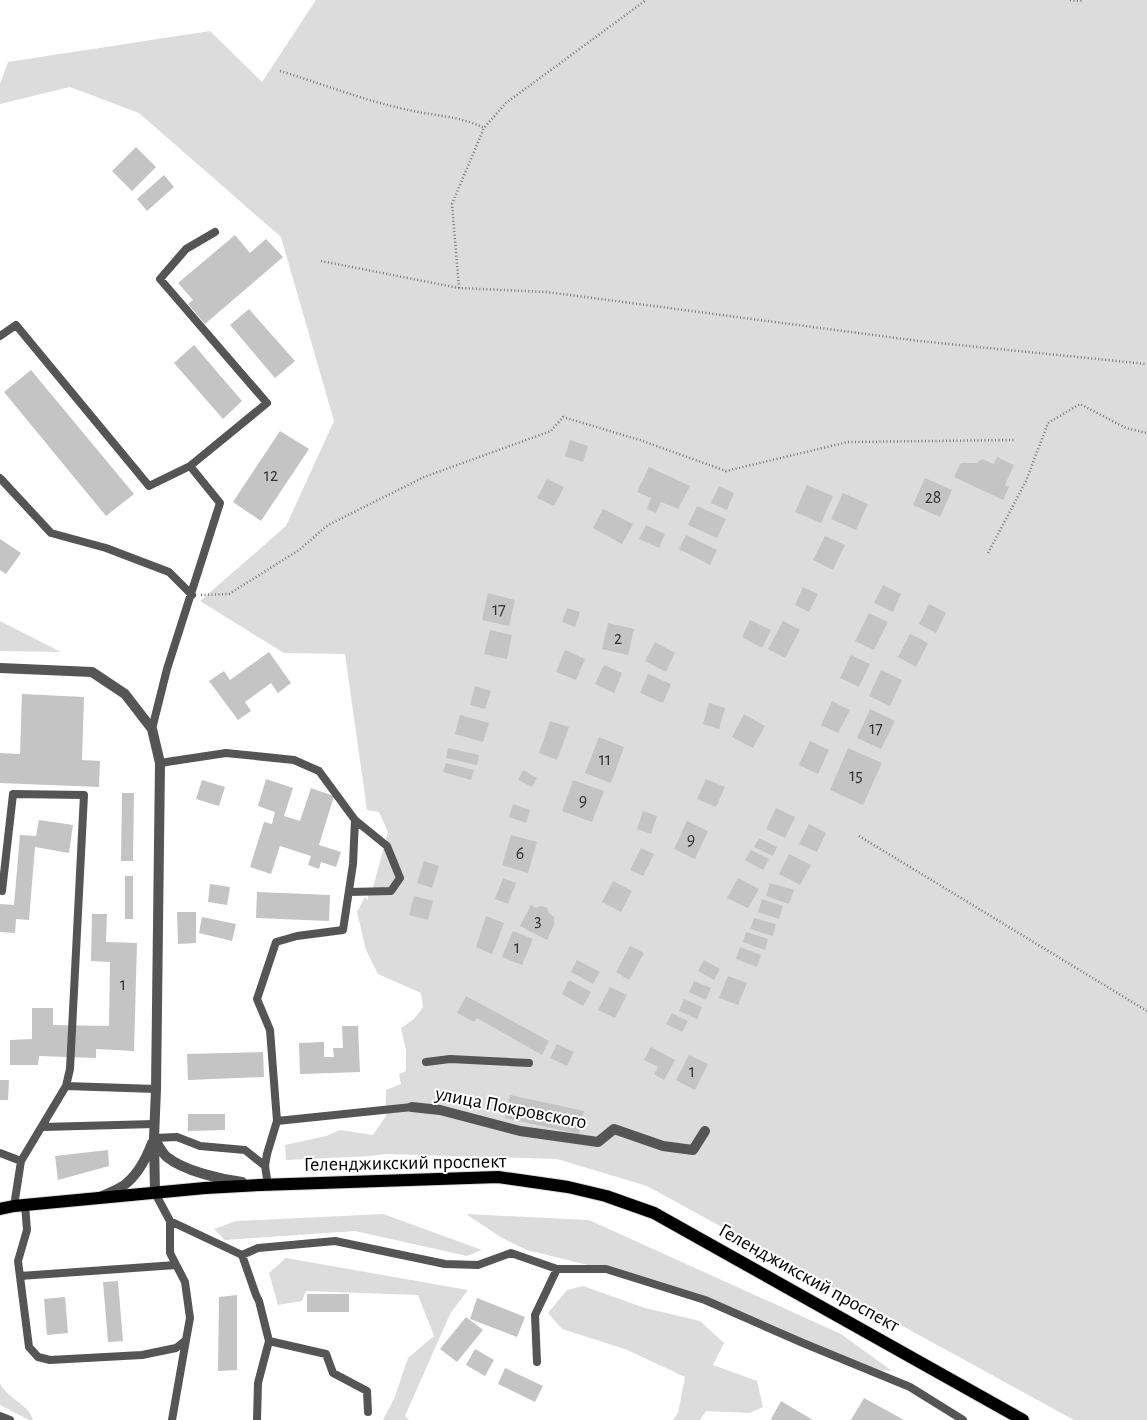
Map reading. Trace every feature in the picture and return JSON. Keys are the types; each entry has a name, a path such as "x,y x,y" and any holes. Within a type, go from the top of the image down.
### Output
{"main road":[{"name":"Геленджикский проспект","path":"0,1208 155,1193 264,1185 395,1179 498,1177 568,1187 606,1196 654,1213 1023,1420"}],"street":[{"path":"0,668 92,672 125,694 152,730 160,763 154,1124 155,1193"},
{"name":"улица Покровского","path":"412,1108 440,1110 520,1131 598,1142 614,1129 663,1146 693,1150 705,1131"},
{"path":"154,1138 166,1156 183,1167 230,1180 264,1185"},
{"path":"97,1198 123,1186 137,1172 147,1156 154,1138"}],"lane":[{"path":"0,336 16,325 149,486 190,466 267,403 160,279 186,249 215,232"},
{"path":"152,730 167,668 220,503 190,466"},
{"path":"0,478 51,533 106,548 169,572 192,595"},
{"path":"160,763 226,753 294,760 319,770 355,820 387,846 400,878 391,891 349,892"},
{"path":"2,891 13,794 84,795 70,1069 66,1086 21,1161 20,1205 27,1230 18,1261 29,1347 38,1357 50,1360 142,1355 176,1348 186,1340"},
{"path":"264,1185 267,1154 277,1121 270,1030 257,999 276,942 297,936 343,930 353,864 355,820"},
{"path":"426,1062 450,1059 529,1063"},
{"path":"66,1086 156,1089"},
{"path":"277,1121 412,1108"},
{"path":"43,1127 154,1124"},
{"path":"154,1138 177,1136 200,1146 245,1150 265,1166"},
{"path":"0,1153 21,1161"},
{"path":"155,1193 170,1221 170,1253 185,1282 190,1318 172,1420"},
{"path":"170,1221 242,1255 259,1301 269,1341 258,1383 256,1420"},
{"path":"242,1255 258,1248 335,1241 444,1264 478,1265 512,1253 557,1269 606,1269 705,1300 910,1387 963,1420"},
{"path":"20,1276 176,1265"},
{"path":"537,1362 536,1314 557,1269"},
{"path":"269,1341 326,1354 333,1373 367,1391 368,1412"},
{"path":"0,1416 10,1420"}],"path":[{"path":"459,288 452,204 484,128 506,102 646,0"},
{"path":"1070,0 1080,2 1082,0"},
{"path":"280,71 315,81 349,94 408,110 470,121 484,128"},
{"path":"321,261 459,288 547,292 919,341 1147,364"},
{"path":"988,553 1026,480 1048,423 1080,404 1126,428 1147,432"},
{"path":"192,595 229,594 299,550 328,524 424,476 551,431 563,418 640,440 726,471 848,442 1016,440"},
{"path":"859,836 1147,1011"}],"shaded area":[{"path":"316,0 1147,0 1147,1420 1074,1420 647,1186 557,1159 386,1154 286,1160 285,1145 326,1136 340,1130 373,1135 386,1116 386,1090 401,1084 399,1074 406,1071 406,1050 401,1028 414,1019 423,1007 421,993 378,974 366,950 357,912 365,897 368,900 368,888 371,895 388,832 379,812 367,810 345,654 284,653 200,601 286,526 334,421 281,237 139,113 70,87 0,104 0,84 8,62 210,31 262,82"},
{"path":"0,621 61,652 0,651"},
{"path":"383,1214 482,1250 467,1256 355,1231 225,1240 214,1229 236,1221"},
{"path":"466,1214 589,1220 841,1334 892,1371 862,1368 736,1313 620,1273 527,1250 502,1238"},
{"path":"286,1258 468,1290 450,1314 405,1416 409,1420 383,1420 394,1399 408,1358 434,1336 418,1295 306,1291 302,1301 278,1305 269,1273"},
{"path":"583,1286 645,1308 700,1321 724,1343 713,1365 757,1381 763,1407 750,1413 706,1411 700,1420 673,1420 678,1413 685,1377 625,1349 562,1329 548,1313 567,1290"},
{"path":"0,1383 3,1389 31,1414 33,1420 29,1420 0,1405"}],"building":[{"path":"136,147 156,167 132,191 112,171"},
{"path":"164,175 174,187 147,211 137,199"},
{"path":"235,235 250,253 266,239 283,257 205,324 188,304 193,300 178,283"},
{"path":"249,309 295,361 275,378 230,325"},
{"path":"194,345 242,401 223,419 174,363"},
{"path":"31,370 134,494 106,516 4,392"},
{"path":"280,431 309,449 261,521 233,502"},
{"path":"570,440 588,446 583,462 565,456"},
{"path":"997,457 1014,465 1005,485 1009,487 1003,500 954,477 961,463 977,463 982,459 994,464"},
{"path":"649,467 690,486 678,509 661,502 656,513 647,509 651,498 637,492"},
{"path":"925,478 952,490 940,517 913,505"},
{"path":"547,479 564,487 554,506 537,498"},
{"path":"807,485 833,496 821,523 795,512"},
{"path":"719,486 734,493 727,510 711,503"},
{"path":"843,493 868,504 856,530 831,519"},
{"path":"697,506 726,519 717,538 688,525"},
{"path":"603,509 633,524 622,544 593,528"},
{"path":"646,525 665,534 659,548 639,539"},
{"path":"686,535 717,550 710,565 679,549"},
{"path":"825,536 845,545 833,570 813,560"},
{"path":"0,539 21,553 6,574 0,570"},
{"path":"883,585 901,594 893,612 874,603"},
{"path":"803,587 818,594 809,612 795,605"},
{"path":"488,593 515,600 509,626 482,620"},
{"path":"929,604 946,613 936,633 919,624"},
{"path":"567,608 580,612 575,627 562,622"},
{"path":"869,613 888,622 874,650 855,641"},
{"path":"750,620 771,630 762,648 742,637"},
{"path":"783,621 800,630 785,658 768,649"},
{"path":"608,623 634,629 628,655 602,649"},
{"path":"490,630 512,635 507,659 484,654"},
{"path":"910,634 928,643 916,667 898,657"},
{"path":"655,642 675,653 666,672 645,661"},
{"path":"565,650 585,659 576,680 556,672"},
{"path":"269,652 291,683 278,693 271,683 245,702 251,711 238,720 209,681 224,671 230,680"},
{"path":"851,655 870,664 859,687 840,678"},
{"path":"604,665 622,673 614,693 595,684"},
{"path":"881,670 902,680 890,706 869,696"},
{"path":"648,674 671,684 663,703 640,693"},
{"path":"475,686 491,691 485,709 470,705"},
{"path":"22,694 84,697 82,760 100,761 99,787 0,783 0,753 20,754"},
{"path":"832,701 850,710 838,733 821,725"},
{"path":"709,703 725,708 719,729 703,724"},
{"path":"870,709 895,721 881,749 857,738"},
{"path":"744,714 765,726 753,748 732,737"},
{"path":"460,715 489,723 483,742 455,734"},
{"path":"550,721 569,727 557,760 539,753"},
{"path":"599,737 624,747 611,783 585,773"},
{"path":"810,741 829,750 818,774 799,765"},
{"path":"448,748 479,755 477,765 446,758"},
{"path":"848,748 882,763 863,805 830,790"},
{"path":"446,763 474,770 471,780 443,772"},
{"path":"523,770 537,778 532,787 518,780"},
{"path":"266,779 293,788 284,816 300,821 311,788 334,796 319,845 341,852 336,867 321,862 319,869 308,865 311,856 280,846 271,874 250,867 264,822 272,824 275,812 258,806"},
{"path":"706,779 725,787 716,807 697,799"},
{"path":"202,780 225,787 219,806 196,799"},
{"path":"573,780 604,791 592,822 562,811"},
{"path":"122,793 134,793 133,861 121,861"},
{"path":"513,804 530,810 526,823 509,817"},
{"path":"776,808 795,817 785,838 766,829"},
{"path":"643,811 657,816 651,834 637,829"},
{"path":"39,820 73,825 69,853 35,847 29,920 16,919 15,933 0,932 0,904 14,905 20,835 36,836"},
{"path":"687,821 708,831 695,859 674,849"},
{"path":"809,824 826,833 817,852 799,844"},
{"path":"511,835 537,842 528,873 502,865"},
{"path":"759,838 777,847 773,856 754,847"},
{"path":"641,848 654,854 643,876 630,870"},
{"path":"751,850 769,859 763,870 745,860"},
{"path":"789,854 811,865 800,885 779,874"},
{"path":"424,861 439,866 432,888 417,883"},
{"path":"125,876 133,876 133,919 125,919"},
{"path":"503,878 516,883 508,904 495,899"},
{"path":"738,878 759,889 748,908 727,898"},
{"path":"613,881 632,891 621,912 602,902"},
{"path":"770,883 794,890 789,904 766,896"},
{"path":"210,884 230,887 227,905 208,902"},
{"path":"257,892 330,895 329,921 256,918"},
{"path":"414,896 433,901 428,920 409,915"},
{"path":"762,899 783,906 779,919 758,912"},
{"path":"531,905 536,908 541,906 547,908 554,917 554,925 547,940 520,926"},
{"path":"177,912 196,912 196,943 178,944"},
{"path":"92,914 107,914 106,942 137,943 134,1051 96,1049 96,1058 39,1056 38,1065 10,1065 10,1040 32,1039 32,1008 53,1008 53,1025 109,1026 110,962 91,961"},
{"path":"486,916 504,923 492,954 476,947"},
{"path":"202,917 236,924 232,941 199,933"},
{"path":"754,918 776,924 773,936 750,929"},
{"path":"513,931 533,939 522,965 502,957"},
{"path":"746,932 768,939 765,950 743,942"},
{"path":"630,946 644,953 629,980 616,972"},
{"path":"740,947 761,955 757,967 736,959"},
{"path":"577,960 600,972 593,984 571,972"},
{"path":"704,960 720,969 714,980 698,971"},
{"path":"728,976 747,983 738,1005 719,998"},
{"path":"569,980 591,992 583,1006 562,994"},
{"path":"694,981 711,988 706,1000 689,992"},
{"path":"610,987 627,995 615,1018 598,1010"},
{"path":"466,996 549,1041 542,1055 477,1018 474,1022 457,1013"},
{"path":"684,999 702,1007 697,1019 679,1011"},
{"path":"672,1013 688,1021 682,1032 666,1024"},
{"path":"342,1026 358,1026 360,1072 300,1074 299,1043 324,1042 324,1057 334,1057 333,1048 343,1048"},
{"path":"557,1044 574,1052 567,1066 550,1058"},
{"path":"651,1047 675,1060 664,1080 654,1074 658,1067 644,1060"},
{"path":"263,1052 264,1077 188,1080 187,1054"},
{"path":"689,1055 708,1064 695,1090 676,1080"},
{"path":"0,1080 9,1080 8,1100 0,1100"},
{"path":"510,1095 584,1111 579,1134 505,1118"},
{"path":"188,1114 225,1114 225,1130 188,1131"},
{"path":"108,1150 109,1166 58,1180 55,1156"},
{"path":"118,1281 123,1341 108,1342 103,1282"},
{"path":"307,1294 349,1294 349,1312 307,1312"},
{"path":"237,1295 237,1370 218,1371 219,1297"},
{"path":"65,1297 68,1333 47,1335 44,1299"},
{"path":"477,1298 525,1317 517,1337 470,1319"},
{"path":"466,1317 483,1330 457,1362 440,1349"},
{"path":"475,1349 494,1360 485,1376 466,1365"},
{"path":"505,1368 543,1386 535,1402 498,1384"},
{"path":"864,1398 904,1420 851,1420"},
{"path":"781,1401 813,1420 771,1419"}]}
